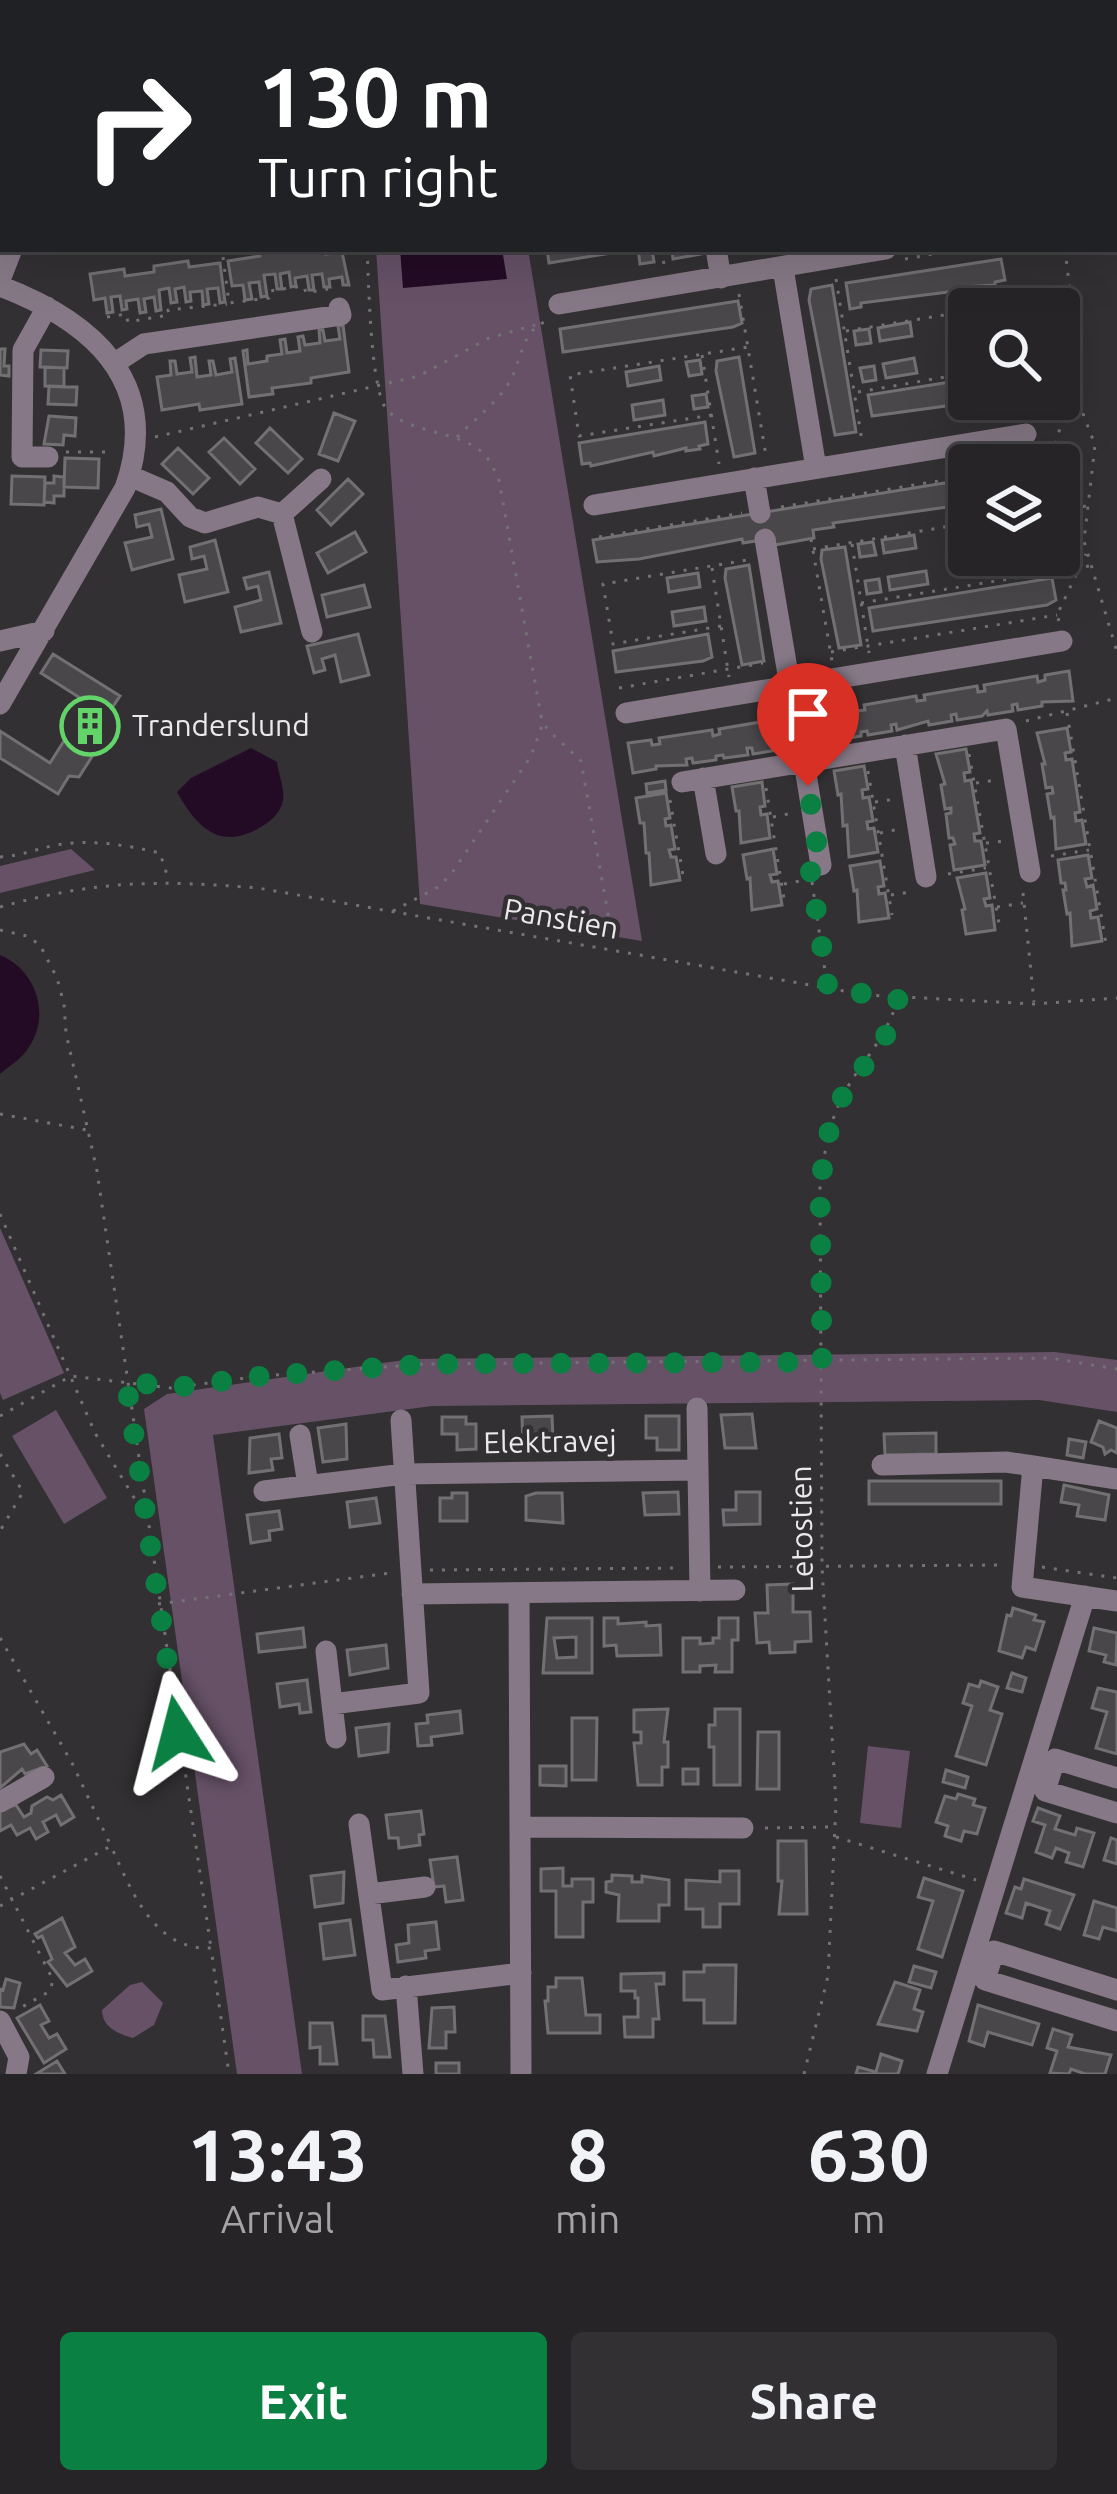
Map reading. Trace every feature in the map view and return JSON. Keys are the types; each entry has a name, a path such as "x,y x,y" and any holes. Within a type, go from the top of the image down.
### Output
{"street":[{"path":"1003,0 1028,0"},
{"path":"0,704 74,582 130,476 136,447 134,413 115,363 80,327 0,283 11,252"},
{"path":"717,252 728,276"},
{"path":"554,312 870,252"},
{"path":"782,268 816,468"},
{"path":"115,363 141,337 252,314 340,304"},
{"path":"47,307 23,350 22,457 48,457"},
{"path":"594,505 1026,434"},
{"path":"130,476 167,492 190,517 206,523 258,508 282,514"},
{"path":"760,512 762,477"},
{"path":"282,514 321,479"},
{"path":"282,514 312,632"},
{"path":"767,548 790,686"},
{"path":"0,641 44,631"},
{"path":"626,713 1062,641"},
{"path":"825,680 828,758"},
{"path":"716,854 693,780 1006,729 1029,866"},
{"path":"904,745 926,877"},
{"path":"804,762 816,872"},
{"path":"697,1408 700,1591"},
{"path":"332,1704 419,1693 401,1420"},
{"path":"300,1435 308,1485"},
{"path":"883,1465 1033,1466 1117,1479"},
{"path":"1033,1466 1022,1587 1117,1601"},
{"name":"Elektravej","path":"264,1491 404,1474 698,1470"},
{"path":"412,1594 734,1590"},
{"path":"519,1593 521,2074"},
{"path":"937,2074 981,1963 995,1886 1040,1774 1085,1596"},
{"path":"326,1652 336,1738"},
{"path":"1040,1774 1055,1759 1117,1778"},
{"path":"1040,1774 1045,1791 1117,1814"},
{"path":"0,1802 44,1777"},
{"path":"359,1824 382,1990 521,1973"},
{"path":"520,1827 743,1828"},
{"path":"369,1894 425,1886"},
{"path":"981,1963 994,1951 1117,1990"},
{"path":"981,1963 985,1980 1117,2021"},
{"path":"406,1986 410,2074"},
{"path":"8,2015 19,2056 16,2074"}],"path":[{"path":"367,252 378,388 387,411 457,437 484,454 499,480 543,721 531,756 454,870 440,886 393,911"},
{"path":"1065,252 1070,288"},
{"path":"224,257 229,303"},
{"path":"833,259 865,460"},
{"path":"728,276 744,322 759,416 762,477"},
{"path":"107,317 126,314 128,322 169,315 168,310 229,303 252,314 268,298 268,291 304,286 306,293 340,304"},
{"path":"457,437 505,390 521,361 526,336 554,312"},
{"path":"845,331 948,314"},
{"path":"744,322 754,320"},
{"path":"48,457 136,447 378,388 418,376 489,338 535,325"},
{"path":"712,416 579,436 570,375 748,347"},
{"path":"701,354 723,483"},
{"path":"752,372 762,369"},
{"path":"855,392 948,377"},
{"path":"1080,406 1095,445 1084,541 1117,652"},
{"path":"759,416 770,414"},
{"path":"598,537 948,480"},
{"path":"1080,507 1089,506"},
{"path":"813,549 948,526"},
{"path":"811,539 830,652 825,680"},
{"path":"851,542 872,672"},
{"path":"722,626 613,644 603,584 712,567 767,548"},
{"path":"1080,564 1086,553"},
{"path":"1080,568 1089,566"},
{"path":"712,567 732,695"},
{"path":"861,604 1028,576"},
{"path":"1062,641 1058,615 1075,576"},
{"path":"830,652 1058,615"},
{"path":"619,688 775,661"},
{"path":"1006,729 1117,698"},
{"path":"1067,713 1106,944"},
{"path":"543,721 580,760 614,950"},
{"path":"966,735 1000,929"},
{"path":"865,752 892,915"},
{"path":"762,769 785,904"},
{"path":"684,881 670,796 693,780"},
{"path":"0,857 22,856 56,845 116,843 160,853 169,880"},
{"path":"1034,1004 1021,874 1029,866 1090,850"},
{"path":"926,877 988,868"},
{"path":"782,884 816,872 828,988"},
{"name":"Panstien","path":"0,907 114,882 169,880 258,888 898,999 1034,1004 1117,998"},
{"path":"995,907 1025,903"},
{"path":"0,930 13,930 40,945 57,978 90,1130 230,2074"},
{"name":"Letostien","path":"804,2074 828,1976 835,1837 822,1567 820,1187 827,1138 841,1099 888,1032 898,999"},
{"path":"0,1114 90,1130"},
{"path":"0,1214 95,1433 146,1518"},
{"path":"0,1406 2,1414 71,1376 171,1388 426,1364 1050,1358 1117,1369"},
{"path":"0,1454 22,1492 0,1531"},
{"path":"822,1567 1024,1564 1117,1578"},
{"path":"0,1638 72,1762 140,1908 182,1946 211,1948"},
{"path":"743,1828 835,1827"},
{"path":"835,1837 995,1886"},
{"path":"0,1906 111,1846"},
{"path":"0,1876 53,1980 50,1991 8,2015"}],"shaded area":[{"path":"376,252 528,252 642,941 420,904"},
{"path":"400,252 502,252 507,279 403,288"},
{"path":"251,748 277,762 283,796 280,809 267,823 245,834 220,836 192,815 177,792 191,778"},
{"path":"71,849 95,870 0,893 0,866"},
{"path":"0,955 31,982 39,1021 29,1047 0,1074"},
{"path":"0,1228 64,1373 3,1400 0,1393"},
{"path":"1055,1352 1117,1360 1117,1412 1039,1400 432,1406 213,1435 302,2074 237,2074 144,1409 167,1394 411,1359"},
{"path":"56,1410 107,1498 64,1524 12,1436"},
{"path":"868,1746 910,1751 901,1828 860,1823"},
{"path":"142,1982 163,2003 154,2025 133,2038 108,2025 102,2010 130,1985"}],"building":[{"path":"259,252 342,252 349,285 343,285 342,277 329,279 330,287 324,287 322,274 312,275 314,290 309,290 307,276 295,278 296,286 291,287 289,272 280,274 282,289 277,289 275,274 264,275 267,296 261,297 259,282 249,283 252,299 245,300 243,285 232,286 228,261 260,256"},
{"path":"547,252 618,252 549,263"},
{"path":"638,252 652,252 654,262 640,264"},
{"path":"672,252 701,252 701,254 673,259"},
{"path":"1001,259 1005,280 861,303 850,309 846,283"},
{"path":"188,261 189,267 220,263 225,302 220,303 218,288 207,289 209,304 203,305 202,291 190,292 191,301 186,302 184,287 175,289 177,302 171,303 169,288 159,290 161,310 156,311 154,297 144,299 146,312 140,313 138,299 126,301 127,309 122,310 120,296 111,297 113,312 107,313 105,298 94,300 90,274 124,269 125,276"},
{"path":"832,285 856,432 835,435 809,300 811,289"},
{"path":"738,301 742,323 733,327 563,352 560,329"},
{"path":"910,322 912,336 880,341 878,328"},
{"path":"343,325 349,372 249,397 243,351 247,350 248,364 267,361 267,356 282,354 280,340 285,339 287,353 300,351 298,337 303,336 305,345 320,343 319,330 323,330 325,341 340,339 338,326"},
{"path":"869,329 871,343 856,345 854,331"},
{"path":"0,349 5,349 9,376 0,375"},
{"path":"41,350 68,351 67,368 40,367"},
{"path":"195,357 197,377 211,375 209,361 216,375 232,372 230,359 235,358 242,404 162,410 157,377 171,375 170,361 175,361 177,374 192,372 190,358"},
{"path":"739,357 755,453 734,457 716,371 717,361"},
{"path":"914,358 917,373 886,378 883,364"},
{"path":"700,360 702,374 689,376 686,362"},
{"path":"659,366 661,380 628,386 626,372"},
{"path":"874,366 876,380 863,382 860,368"},
{"path":"45,367 64,368 64,387 45,386"},
{"path":"948,382 948,406 872,416 868,395"},
{"path":"49,386 77,387 76,405 48,404"},
{"path":"706,394 708,407 694,409 692,396"},
{"path":"663,400 665,415 634,420 632,405"},
{"path":"334,413 355,421 338,461 319,454"},
{"path":"49,416 76,418 75,436 64,435 63,445 44,444"},
{"path":"705,422 708,444 700,449 582,464 579,443"},
{"path":"270,428 302,459 288,473 256,443"},
{"path":"224,438 255,469 240,484 209,452"},
{"path":"178,448 209,478 193,494 162,464"},
{"path":"65,458 99,459 98,488 64,487"},
{"path":"12,476 45,477 44,505 11,504"},
{"path":"54,476 64,477 64,496 54,496 54,503 44,502 45,483 54,483"},
{"path":"348,479 363,494 331,525 317,510"},
{"path":"948,482 948,507 833,523 834,527 813,530 814,538 775,545 774,538 743,543 742,539 639,559 597,562 593,540"},
{"path":"161,509 173,559 132,570 125,543 152,537 149,524 137,527 135,515"},
{"path":"355,532 366,552 328,573 317,553"},
{"path":"914,535 916,548 884,553 882,540"},
{"path":"215,540 228,592 185,602 179,575 207,569 204,556 192,559 190,547"},
{"path":"873,542 876,555 860,557 858,544"},
{"path":"845,547 861,645 839,648 821,559 822,550"},
{"path":"749,565 764,661 742,665 725,578 726,569"},
{"path":"926,571 928,584 890,590 888,577"},
{"path":"269,572 281,623 241,632 235,607 261,600 258,586 247,589 244,578"},
{"path":"698,573 700,587 669,592 667,578"},
{"path":"1052,578 1056,600 1047,605 873,631 869,608"},
{"path":"879,579 881,592 867,594 865,581"},
{"path":"364,585 370,607 327,617 322,595"},
{"path":"704,607 706,621 674,626 672,612"},
{"path":"358,634 369,675 341,682 335,655 322,659 325,670 314,673 307,646"},
{"path":"708,634 712,657 703,661 616,672 613,651"},
{"name":"Tranderslund","path":"53,654 120,696 108,714 114,722 79,777 69,776 58,794 0,758 0,731 50,763 88,703 41,673"},
{"path":"1069,671 1073,701 1042,702 1042,706 1018,710 1017,704 1012,705 1013,711 988,715 987,711 957,720 956,714 951,715 952,721 929,725 928,721 897,730 896,724 891,725 892,731 868,735 867,731 837,740 832,710 856,706 857,711 865,710 864,705 916,696 917,701 925,700 924,695 977,686 978,692 985,691 984,685 1037,676 1038,682 1045,675"},
{"path":"803,715 808,745 784,749 783,744 777,750 753,754 747,748 748,755 716,756 716,760 693,763 692,758 686,759 687,765 633,773 628,743 651,740 652,745 660,744 659,738 712,730 713,736 720,734 719,729 772,720 773,725 781,724 780,719"},
{"path":"1067,728 1071,752 1065,753 1066,760 1072,759 1080,812 1075,813 1076,821 1082,820 1086,844 1056,849 1047,794 1053,793 1052,787 1046,788 1037,733"},
{"path":"966,749 970,772 964,773 965,781 971,780 980,833 974,834 975,841 981,841 985,865 954,870 950,845 955,844 949,838 946,814 951,808 945,809 941,785 945,784 936,754"},
{"path":"864,766 868,789 862,790 863,798 869,797 873,821 867,822 868,829 874,828 878,852 849,857 834,771"},
{"path":"665,781 666,790 647,793 646,784"},
{"path":"762,782 765,806 760,807 761,815 767,814 770,838 741,843 732,787"},
{"path":"666,793 670,818 665,819 666,826 671,825 675,849 669,850 676,857 680,880 651,885 644,823 640,823 636,798"},
{"path":"773,849 777,874 770,875 772,882 778,881 782,905 752,910 743,855"},
{"path":"1088,855 1092,878 1085,879 1087,887 1093,885 1097,909 1090,911 1091,918 1098,917 1102,941 1072,946 1058,860"},
{"path":"880,861 884,886 878,887 879,894 885,893 889,918 859,922 850,866"},
{"path":"986,873 990,898 984,899 986,906 992,905 995,930 966,934 957,878"},
{"path":"752,1414 756,1448 725,1448 721,1415"},
{"path":"552,1416 553,1439 541,1439 542,1449 523,1449 522,1417"},
{"path":"646,1416 679,1416 679,1450 657,1450 657,1438 646,1438"},
{"path":"442,1417 466,1417 466,1424 476,1424 476,1449 457,1450 457,1434 442,1434"},
{"path":"1099,1421 1117,1428 1117,1453 1105,1454 1103,1447 1091,1442"},
{"path":"346,1424 347,1459 323,1462 318,1428"},
{"path":"936,1433 936,1454 885,1455 884,1434"},
{"path":"279,1434 282,1458 271,1459 273,1470 249,1473 250,1438"},
{"path":"1069,1439 1086,1442 1083,1458 1067,1455"},
{"path":"869,1481 1001,1481 1001,1504 869,1504"},
{"path":"1064,1485 1109,1495 1105,1520 1077,1516 1079,1505 1061,1502"},
{"path":"678,1492 679,1514 645,1515 643,1493"},
{"path":"736,1492 760,1492 760,1524 724,1525 723,1510 736,1510"},
{"path":"452,1493 467,1493 467,1521 440,1521 440,1498 452,1498"},
{"path":"562,1493 563,1523 526,1520 526,1496"},
{"path":"376,1498 380,1523 350,1527 347,1502"},
{"path":"279,1511 282,1529 269,1531 270,1540 251,1543 247,1515"},
{"path":"793,1584 793,1612 810,1612 811,1641 795,1642 795,1652 770,1653 769,1642 757,1643 755,1613 768,1613 767,1585"},
{"path":"1013,1608 1044,1622 1035,1650 1026,1647 1022,1658 999,1651"},
{"path":"547,1618 592,1618 592,1673 543,1673","holes":["576,1637 576,1657 557,1658 554,1638"]},
{"path":"604,1618 618,1618 618,1624 660,1625 661,1655 617,1656 616,1645 604,1646"},
{"path":"719,1618 738,1618 732,1672 715,1672 716,1665 683,1672 683,1638 713,1643 713,1638 719,1638"},
{"path":"303,1628 305,1647 259,1652 257,1634"},
{"path":"1094,1628 1117,1633 1116,1665 1104,1662 1106,1655 1089,1651"},
{"path":"386,1645 388,1668 350,1675 347,1650"},
{"path":"1012,1673 1026,1678 1022,1692 1007,1688"},
{"path":"307,1680 311,1712 300,1713 299,1704 280,1707 277,1684"},
{"path":"981,1681 998,1687 990,1710 1002,1714 986,1765 956,1756 972,1706 963,1703 969,1684 979,1687"},
{"path":"1098,1688 1117,1692 1117,1754 1096,1748 1107,1712 1092,1708"},
{"path":"668,1709 664,1742 668,1742 668,1767 662,1767 662,1785 638,1785 634,1743 641,1743 641,1732 634,1732 634,1710"},
{"path":"715,1709 740,1709 740,1785 714,1785 709,1725 715,1725"},
{"path":"460,1711 462,1733 431,1737 432,1745 418,1746 416,1724 428,1723 427,1715"},
{"path":"572,1718 597,1718 596,1780 572,1780"},
{"path":"389,1724 388,1752 359,1756 356,1728"},
{"path":"758,1732 779,1732 779,1789 757,1789"},
{"path":"24,1744 31,1754 37,1750 47,1766 25,1774 22,1769 0,1788 0,1752"},
{"path":"540,1766 566,1766 566,1786 540,1785"},
{"path":"683,1769 698,1769 698,1784 683,1784"},
{"path":"946,1770 968,1777 965,1788 943,1782"},
{"path":"958,1794 985,1808 977,1834 964,1831 961,1841 945,1836 948,1826 936,1822 945,1796 956,1799"},
{"path":"61,1795 74,1817 61,1825 56,1815 43,1822 48,1832 36,1839 30,1828 17,1835 11,1825 0,1831 0,1809 16,1805 24,1817 47,1797 53,1800"},
{"path":"1038,1808 1060,1816 1055,1829 1075,1835 1077,1828 1094,1833 1083,1867 1066,1862 1069,1853 1056,1848 1052,1858 1036,1852 1045,1825 1033,1821"},
{"path":"421,1811 424,1834 419,1835 420,1845 399,1848 398,1838 389,1838 386,1815"},
{"path":"1111,1838 1117,1840 1117,1864 1104,1860"},
{"path":"778,1841 806,1841 807,1914 779,1914"},
{"path":"457,1857 463,1900 446,1902 444,1886 434,1887 430,1860"},
{"path":"563,1868 563,1886 572,1886 572,1879 593,1879 593,1902 583,1902 583,1937 556,1937 556,1891 541,1891 541,1869"},
{"path":"720,1871 739,1871 739,1904 720,1904 720,1927 703,1927 703,1909 686,1909 686,1880 720,1882"},
{"path":"344,1872 343,1903 315,1907 311,1876"},
{"path":"612,1875 632,1876 632,1882 642,1882 642,1876 669,1880 669,1905 659,1905 659,1921 618,1921 619,1895 606,1892"},
{"path":"924,1878 963,1891 942,1957 918,1949 933,1901 918,1897"},
{"path":"1024,1879 1074,1895 1060,1929 1046,1924 1050,1911 1026,1903 1022,1918 1006,1913 1015,1887 1021,1889"},
{"path":"1094,1901 1117,1908 1117,1931 1103,1927 1099,1939 1084,1935"},
{"path":"62,1918 75,1947 65,1953 75,1965 85,1959 92,1971 67,1986 48,1962 52,1959 42,1936 35,1934"},
{"path":"350,1920 355,1955 324,1959 320,1924"},
{"path":"436,1922 439,1949 425,1951 426,1958 398,1962 396,1945 409,1943 408,1925"},
{"path":"704,1965 736,1965 735,2023 704,2023 704,2000 684,2000 684,1972 704,1972"},
{"path":"914,1966 936,1972 931,1988 909,1982"},
{"path":"664,1973 664,1984 656,1984 659,2019 653,2019 653,2037 625,2037 624,2017 638,2017 638,1998 635,1991 621,1991 621,1974"},
{"path":"556,1978 582,1978 586,2015 600,2015 600,2033 548,2033 545,2001 548,1987 556,1987"},
{"path":"6,1979 20,1983 14,2008 0,2007 0,1989"},
{"path":"895,1982 920,1990 914,2009 923,2012 917,2031 878,2024"},
{"path":"40,2005 49,2021 41,2025 49,2038 57,2034 66,2049 44,2063 17,2018"},
{"path":"978,2005 1039,2024 1032,2045 988,2032 984,2046 969,2041"},
{"path":"454,2007 455,2032 446,2032 446,2048 429,2048 432,2008"},
{"path":"363,2016 385,2016 390,2057 374,2057 373,2040 363,2040"},
{"path":"310,2023 332,2023 337,2064 320,2064 320,2047 310,2048"},
{"path":"1053,2029 1072,2035 1068,2047 1111,2055 1105,2074 1071,2069 1069,2074 1050,2073 1057,2051 1047,2048"},
{"path":"881,2054 902,2061 898,2074 856,2074 858,2067 876,2072"},
{"path":"57,2061 65,2074 36,2074"},
{"path":"436,2063 459,2063 459,2074 436,2074"}],"place":[{"name":"Tranderslund","path":"90,726"}],"route":[{"path":"178,1733 126,1380 171,1388 426,1364 822,1362 820,1187 827,1138 841,1099 888,1032 898,999 828,988 810,868 820,865 808,786"}]}
